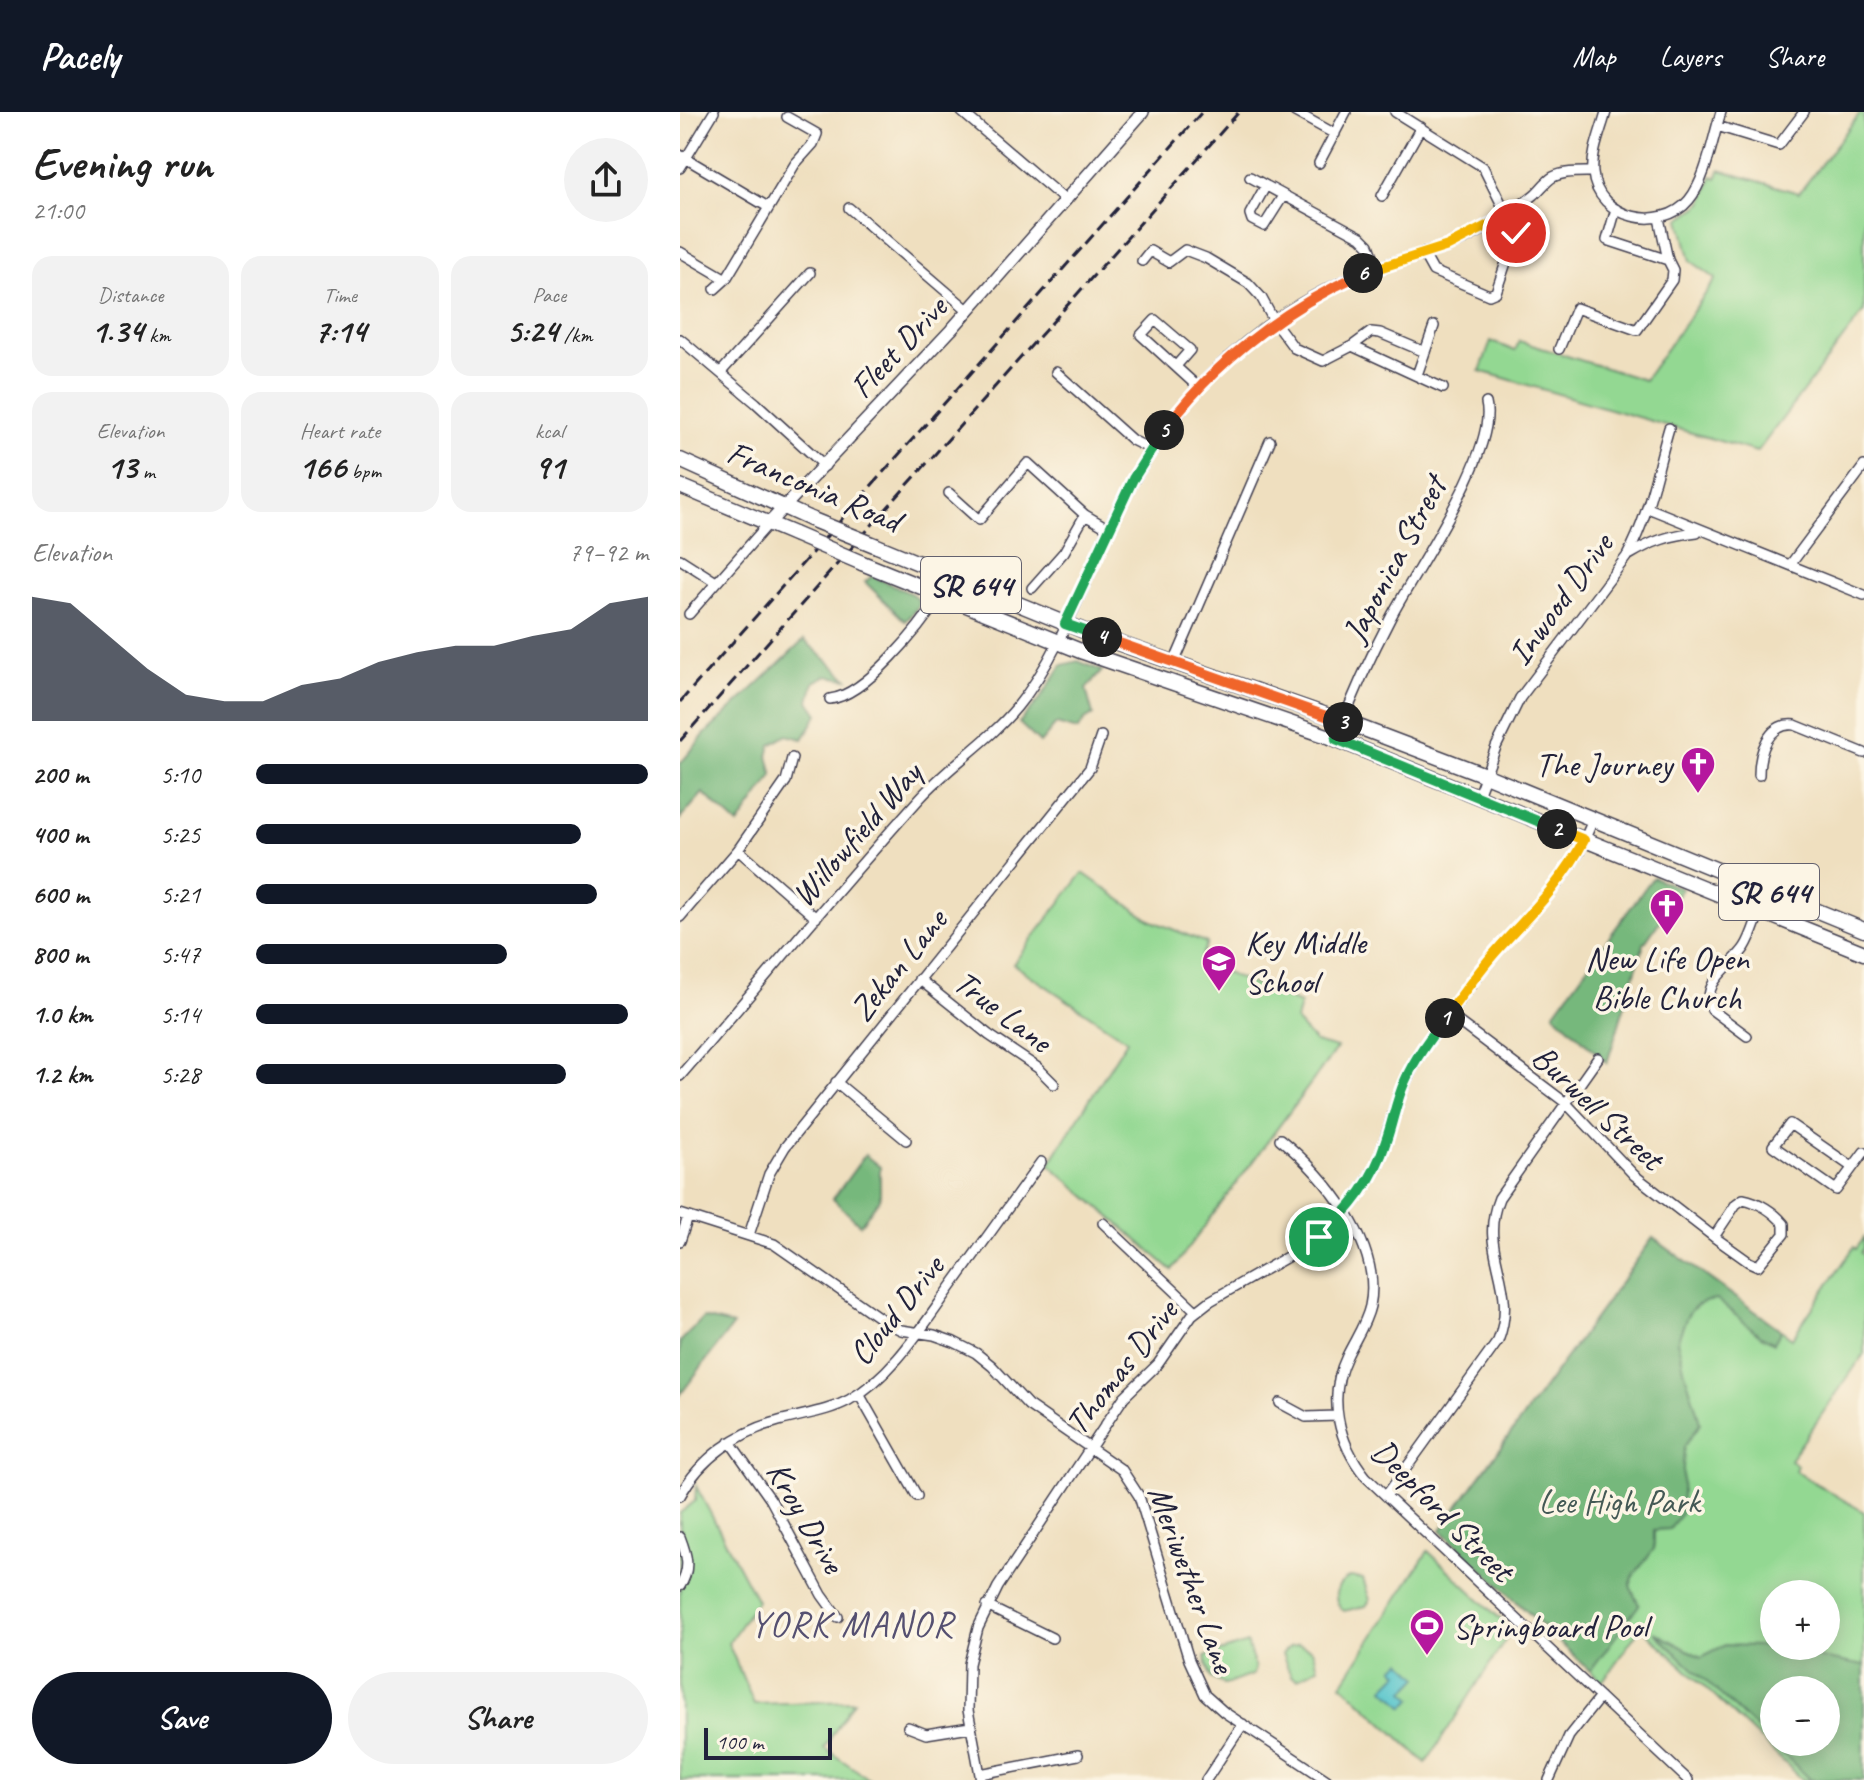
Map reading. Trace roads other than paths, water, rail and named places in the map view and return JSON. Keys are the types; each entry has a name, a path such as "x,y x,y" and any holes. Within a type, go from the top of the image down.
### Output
{"main road":[{"name":"Franconia Road","path":"680,460 784,508 1065,624 1343,721 1485,775 1864,930"},
{"name":"Franconia Road","path":"680,486 1057,643 1336,739 1864,953"},
{"path":"1716,893 1729,875"}],"street":[{"path":"713,112 682,160 768,207"},
{"path":"962,112 1066,201"},
{"name":"Fleet Drive","path":"689,614 769,523 969,311 1143,112"},
{"path":"1295,112 1335,134"},
{"path":"1319,163 1346,112"},
{"path":"1396,112 1483,167 1516,233 1496,292 1489,295 1433,271 1423,253"},
{"path":"1605,112 1593,172 1600,191 1616,209 1632,217 1659,218 1680,209 1696,191 1721,112"},
{"path":"1717,126 1779,145 1804,112"},
{"path":"715,289 726,279 768,207 817,134 785,114"},
{"path":"1382,196 1421,127"},
{"name":"Willowfield Way","path":"680,1076 922,796 1015,710 1057,643 1150,449 1198,387 1232,354 1274,321 1324,290 1377,267 1471,236 1506,216 1552,177 1593,172"},
{"path":"1250,177 1361,237 1369,245 1377,267"},
{"path":"1265,187 1250,214 1252,220 1261,225 1267,223 1283,196"},
{"path":"849,208 969,311"},
{"path":"1616,209 1607,240 1668,260"},
{"path":"1559,349 1576,308 1637,330 1672,280 1673,270 1659,218"},
{"path":"1142,261 1150,251 1169,262 1185,250 1206,258 1248,283 1261,297 1294,348 1323,361 1371,332 1425,352"},
{"path":"680,252 726,279"},
{"path":"721,372 810,273"},
{"path":"1176,366 1190,350 1155,320 1141,335 1198,387"},
{"path":"1417,375 1434,326"},
{"path":"680,339 825,466"},
{"path":"1352,346 1443,388"},
{"path":"1056,372 1132,440 1150,449"},
{"name":"Japonica Street","path":"1336,739 1369,659 1471,470 1487,426 1486,403"},
{"name":"Inwood Drive","path":"1478,795 1520,698 1625,558 1648,508 1669,428"},
{"path":"1174,663 1270,441"},
{"path":"949,493 979,520 1028,463 1085,515 1109,529"},
{"path":"1790,565 1864,466"},
{"path":"1648,508 1864,595"},
{"path":"1032,588 1064,552 1085,515"},
{"path":"1625,558 1648,543 1667,536 1701,531"},
{"path":"680,559 716,582"},
{"path":"830,699 842,698 867,679 910,637 940,596"},
{"path":"1759,775 1760,756 1768,739 1773,731 1786,724 1864,753"},
{"name":"Zekan Lane","path":"749,1235 777,1158 1090,768 1101,736"},
{"path":"680,917 738,850 786,781 792,758"},
{"name":"Thomas Drive","path":"980,1777 967,1700 969,1664 975,1636 987,1606 1124,1397 1158,1364 1196,1311 1310,1244 1346,1212 1366,1186 1378,1163 1398,1098 1411,1069 1491,957 1550,893 1593,820"},
{"path":"738,850 816,918"},
{"path":"1747,1036 1712,1010 1710,995 1714,981 1745,947 1760,911"},
{"name":"True Lane","path":"919,979 989,1035 1038,1068 1054,1084"},
{"name":"Burwell Street","path":"1448,1014 1566,1103 1634,1175 1714,1237 1758,1266 1784,1234 1784,1224 1753,1201 1743,1199 1736,1204 1714,1237"},
{"path":"1386,1496 1498,1341 1506,1301 1491,1240 1494,1210 1499,1198 1598,1058"},
{"path":"836,1082 906,1140"},
{"path":"1852,1167 1790,1124 1773,1146 1836,1190 1864,1152"},
{"name":"Deepford Street","path":"1280,1139 1318,1174 1346,1212 1367,1259 1372,1290 1366,1318 1339,1376 1337,1416 1352,1458 1366,1477 1688,1780"},
{"name":"Cloud Drive","path":"680,1496 698,1470 730,1442 766,1425 831,1408 859,1394 888,1369 1041,1162"},
{"path":"680,1241 684,1216"},
{"name":"Meriwether Lane","path":"684,1216 749,1235 786,1251 880,1319 901,1330 944,1338 976,1353 1028,1405 1122,1470 1139,1496 1198,1683 1215,1705 1327,1780"},
{"path":"1103,1223 1196,1311"},
{"path":"859,1394 917,1496"},
{"path":"1280,1403 1306,1417 1337,1416"},
{"name":"Kroy Drive","path":"730,1442 771,1500 822,1595 838,1617"},
{"path":"680,1537 688,1569 680,1586"},
{"path":"987,1606 1052,1638"},
{"path":"1549,1780 1569,1736 1600,1697"},
{"path":"1206,1780 1243,1724"},
{"path":"908,1727 926,1734 970,1727"},
{"path":"980,1777 1078,1755"}],"water":[{"path":"1402,1661 1419,1677 1405,1691 1413,1698 1404,1707 1384,1688 1399,1673 1394,1668"}],"railway":[{"path":"680,702 1202,112"},
{"path":"680,741 1239,112"}],"place":[{"name":"The Journey","path":"1698,795"},
{"name":"New Life Open Bible Church","path":"1667,937"},
{"name":"Key Middle School","path":"1219,993"},
{"name":"Springboard Pool","path":"1427,1657"}],"district":[{"name":"YORK MANOR","path":"852,1624"}],"park label":[{"name":"Lee High Park","path":"1619,1501"}]}
